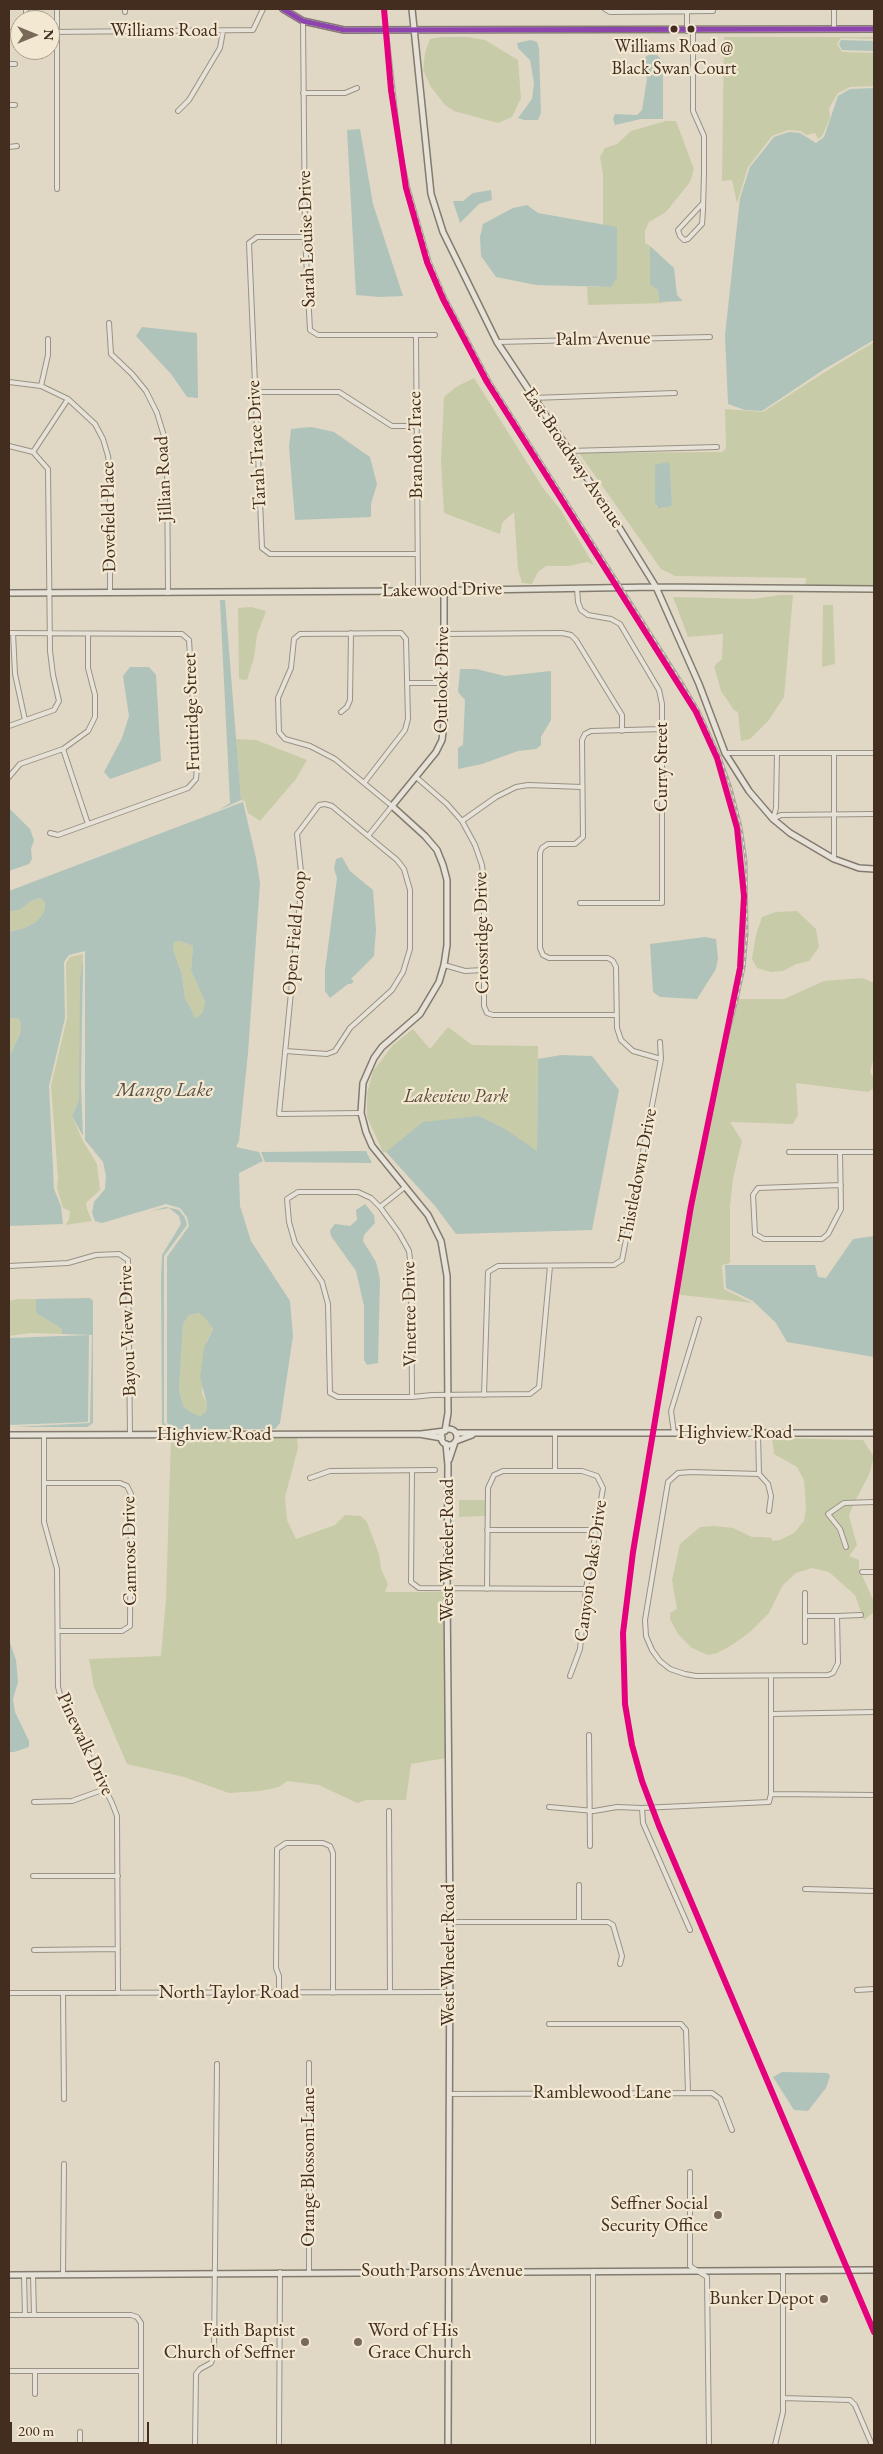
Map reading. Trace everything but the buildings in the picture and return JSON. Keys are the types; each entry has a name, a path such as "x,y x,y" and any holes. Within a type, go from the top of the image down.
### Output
{"street":[{"name":"Williams Road","path":"60,32 253,30 264,9"},
{"path":"283,9 303,21 344,30 594,28 690,30 874,29"},
{"name":"East Broadway Avenue","path":"412,9 431,194 443,232 497,342 656,587 699,684 726,753 749,791 773,819 790,833 834,858 859,868 874,869"},
{"path":"605,9 610,12 713,11 713,9"},
{"path":"834,9 834,29"},
{"path":"687,10 690,30 693,111 704,136 703,203 702,224 688,239 684,240 678,230 703,203"},
{"name":"Sarah Louise Drive","path":"303,21 305,237 310,330 318,335 435,335"},
{"path":"178,111 189,100 220,48 223,31"},
{"path":"57,60 57,189"},
{"path":"9,64 15,64"},
{"path":"303,93 345,93 357,88"},
{"path":"9,105 15,105"},
{"path":"9,147 17,146"},
{"name":"Tarah Trace Drive","path":"305,237 258,237 249,243 262,548 270,554 417,554"},
{"name":"Jillian Road","path":"110,323 111,354 132,374 146,391 157,413 164,436 167,457 168,593"},
{"name":"Brandon Trace","path":"416,335 418,591"},
{"name":"Palm Avenue","path":"497,342 710,337"},
{"path":"40,386 48,355 48,340"},
{"name":"Dovefield Place","path":"9,382 40,386 68,399 94,424 103,439 108,456 110,593"},
{"path":"254,392 339,392 392,426 416,426"},
{"path":"532,398 675,393"},
{"path":"33,452 68,399"},
{"path":"9,446 24,448 33,452 48,469 50,478 50,632 53,675 60,701 54,710 9,726"},
{"path":"568,451 716,447"},
{"name":"Lakewood Drive","path":"9,594 656,587 874,589"},
{"name":"Curry Street","path":"577,588 578,602 581,610 588,615 611,619 620,624 659,690 662,704 663,729 662,903 580,903"},
{"name":"Outlook Drive","path":"368,836 436,752 442,740 444,590"},
{"name":"Fruitridge Street","path":"11,633 50,632 88,635 182,634 189,640 198,767 196,779 188,788 88,824 58,834 50,834"},
{"path":"11,633 15,674 25,720"},
{"path":"340,712 350,700 351,633"},
{"path":"444,634 562,633 571,635 576,640 622,715 622,731"},
{"path":"364,783 405,730 408,719 406,639 401,634 300,634 294,639 291,668 278,698 279,732 286,739 310,746 335,759 425,836 436,850 443,865 447,890 447,945 439,982 420,1014 382,1047 374,1058 363,1083 361,1113 372,1146 428,1215 439,1235 443,1250 447,1276 448,1413 442,1438 446,1444"},
{"path":"9,777 20,764 63,749 88,731 95,717 94,695 88,668 88,635"},
{"path":"407,683 444,683"},
{"path":"661,1059 633,1051 626,1047 617,1028 616,967 613,961 608,958 549,958 543,955 540,948 540,853 542,848 548,844 575,844 583,837 582,740 585,734 591,731 663,729"},
{"path":"63,749 88,824"},
{"path":"726,753 874,752"},
{"path":"773,819 776,808 777,753"},
{"path":"834,753 834,858"},
{"name":"Crossridge Drive","path":"416,777 447,804 462,821 475,845 482,865 484,884 484,1006 487,1012 493,1015 616,1015"},
{"path":"462,821 496,797 516,787 528,785 582,787"},
{"name":"Open Field Loop","path":"285,1051 327,1054 336,1051 350,1028 392,990 403,972 410,949 410,890 407,878 397,860 332,806 325,804 319,805 297,834 302,880 278,1114 361,1113"},
{"path":"773,819 781,815 874,814"},
{"path":"444,965 465,971 484,970"},
{"name":"Thistledown Drive","path":"484,1395 488,1272 498,1266 614,1265 622,1260 661,1059 660,1042"},
{"path":"789,1152 874,1152"},
{"path":"840,1152 841,1186 840,1215 828,1234 822,1239 764,1239 755,1234 753,1195 758,1188 841,1186"},
{"path":"380,1207 405,1187"},
{"name":"Vinetree Drive","path":"412,1397 411,1268 409,1251 400,1233 371,1198 358,1192 298,1192 287,1198 289,1222 295,1243 322,1282 328,1304 330,1392 338,1398 412,1397 447,1395 530,1394 539,1386 550,1266"},
{"name":"Bayou View Drive","path":"9,1266 68,1263 96,1255 119,1254 128,1260 130,1435"},
{"path":"674,1433 671,1411 699,1319"},
{"name":"West Wheeler Road","path":"448,1413 455,1432 456,1442 448,1465"},
{"name":"Highview Road","path":"9,1435 419,1434 445,1431 476,1434 874,1433"},
{"path":"555,1433 555,1471"},
{"path":"758,1433 759,1474 768,1484 771,1496 769,1511"},
{"name":"Highview Road","path":"419,1434 442,1438"},
{"name":"Highview Road","path":"446,1444 476,1434"},
{"name":"Pinewalk Drive","path":"44,1436 46,1531 56,1562 58,1679 60,1695 117,1816 118,1993"},
{"name":"West Wheeler Road","path":"446,1444 448,1465 447,1590 450,1922 448,2445"},
{"path":"412,1470 411,1582 419,1588 447,1590 586,1589"},
{"path":"310,1478 330,1471 435,1470"},
{"name":"Canyon Oaks Drive","path":"487,1590 488,1488 494,1475 503,1471 588,1472 600,1479 603,1488 586,1589 580,1649 570,1676"},
{"path":"759,1474 678,1473 668,1482 645,1620 646,1636 652,1650 670,1669 696,1676 828,1675 833,1673 838,1663 837,1616"},
{"name":"Camrose Drive","path":"44,1483 120,1483 127,1486 131,1494 130,1626 122,1631 58,1631"},
{"path":"846,1547 840,1529 828,1514 844,1503 874,1502"},
{"path":"487,1530 596,1530"},
{"path":"862,1572 874,1572"},
{"path":"805,1593 805,1642"},
{"path":"805,1616 861,1615"},
{"path":"549,1807 591,1809 594,1811 617,1807 642,1808 769,1802 771,1794 771,1676"},
{"path":"771,1714 874,1712"},
{"path":"589,1735 590,1846"},
{"path":"34,1802 72,1801 105,1788"},
{"path":"771,1794 874,1794"},
{"path":"642,1808 643,1823 690,1930"},
{"path":"389,1811 390,1992"},
{"path":"279,1993 279,1976 276,1968 277,1849 286,1843 323,1843 330,1846 333,1853 333,1993"},
{"path":"33,1876 118,1876"},
{"path":"579,1885 579,1922"},
{"path":"805,1889 874,1891"},
{"path":"450,1922 608,1922 613,1925 622,1956 620,1964"},
{"path":"34,1950 118,1949"},
{"path":"857,1990 874,1989"},
{"name":"North Taylor Road","path":"9,1993 449,1992"},
{"path":"63,1993 64,2099"},
{"path":"549,2024 681,2024 686,2030 688,2092"},
{"name":"Orange Blossom Lane","path":"309,2063 309,2272"},
{"path":"195,2445 196,2374 203,2367 211,2363 214,2355 216,2064"},
{"name":"Ramblewood Lane","path":"449,2094 712,2093 720,2099 732,2130"},
{"path":"64,2164 64,2274"},
{"path":"690,2172 690,2266 707,2277 709,2445"},
{"name":"South Parsons Avenue","path":"9,2275 215,2272 874,2270"},
{"path":"593,2271 593,2445"},
{"path":"775,2445 781,2425 783,2398 784,2271"},
{"path":"279,2445 280,2272"},
{"path":"24,2275 25,2315"},
{"path":"34,2275 34,2315"},
{"path":"9,2315 134,2315 141,2323 140,2445"},
{"path":"9,2371 141,2371"},
{"path":"35,2371 35,2394"},
{"path":"783,2398 850,2400 855,2404 872,2445"},
{"path":"80,2432 80,2445"}],"green space":[{"path":"468,37 485,40 518,60 521,98 512,117 498,123 454,111 445,105 431,87 423,70 425,53 430,39"},
{"path":"724,37 874,37 874,39 841,38 837,44 842,52 874,53 874,86 850,87 838,93 829,108 830,118 822,136 818,139 815,133 806,135 801,131 788,130 772,136 748,167 737,203 732,180 722,181"},
{"path":"666,121 676,121 694,169 690,182 666,212 649,222 645,231 645,243 650,246 650,285 658,289 659,302 667,303 588,305 587,287 611,287 617,228 603,225 603,175 600,157 605,148 617,144 631,131"},
{"path":"874,342 874,587 805,586 806,578 675,576 661,569 579,453 722,452 726,448 725,409 763,412","holes":["655,465 670,465 672,505 656,507"]},
{"path":"474,378 543,488 560,509 594,565 587,562 568,566 546,566 538,572 532,584 522,583 518,569 514,512 502,523 500,534 444,513 441,461 444,397 456,387"},
{"path":"793,595 784,697 768,721 750,739 741,741 738,712 734,710 721,691 714,666 722,659 723,634 688,637 673,597 754,599"},
{"path":"823,605 833,605 835,664 822,667"},
{"path":"251,607 266,611 257,635 254,658 247,680 239,679 238,608"},
{"path":"236,739 256,740 307,760 296,779 260,821 248,813 245,801 241,800"},
{"path":"40,898 45,902 44,912 36,922 9,932 9,912 21,909 31,901"},
{"path":"797,911 816,929 819,947 809,961 796,964 783,971 771,972 757,968 752,959 756,935 762,917 776,912"},
{"path":"180,941 193,946 191,970 205,1002 202,1013 196,1019 185,998 182,975 173,949 174,942"},
{"path":"83,954 79,1100 72,1116 83,1141 97,1164 100,1190 86,1203 92,1221 65,1225 69,1220 70,1211 63,1208 57,1188 58,1178 51,1086 67,1018 66,963 70,957"},
{"path":"863,978 874,983 874,1057 870,1072 874,1078 874,1088 868,1092 796,1083 798,1115 793,1124 730,1122 742,1141 733,1178 730,1207 730,1263 722,1265 724,1289 752,1303 674,1294 705,1122 735,999 784,999 824,981"},
{"path":"10,1017 18,1018 21,1024 20,1032 9,1057"},
{"name":"Lakeview Park","path":"448,1027 472,1045 538,1046 537,1151 383,1152 367,1117 367,1094 373,1071 393,1045 413,1029 430,1049"},
{"path":"36,1299 36,1313 62,1329 62,1334 29,1333 9,1336 9,1301"},
{"path":"199,1313 206,1318 213,1329 207,1341 202,1393 207,1404 206,1412 200,1416 192,1414 184,1407 179,1391 183,1324 189,1315"},
{"path":"171,1437 297,1437 298,1448 285,1497 287,1520 296,1539 335,1525 345,1515 361,1516 367,1522 379,1554 381,1569 388,1584 385,1592 444,1592 446,1758 411,1764 406,1800 366,1800 357,1803 319,1785 287,1781 279,1787 260,1791 229,1793 184,1777 127,1764 94,1687 89,1659 161,1656 166,1599"},
{"path":"772,1438 863,1440 874,1457 869,1475 855,1501 842,1501 825,1513 837,1530 844,1550 849,1548 842,1528 832,1514 845,1506 853,1505 849,1516 857,1545 849,1556 859,1560 859,1575 862,1575 874,1602 873,1613 864,1620 855,1595 829,1572 812,1568 796,1573 783,1585 769,1613 750,1632 732,1645 717,1653 708,1655 692,1648 678,1634 670,1619 670,1613 677,1609 672,1580 680,1544 700,1527 733,1528 752,1537 772,1538 772,1541 780,1540 794,1533 804,1521 806,1508 804,1480 797,1467 774,1454"},
{"path":"459,1500 485,1500 485,1516 459,1517"}],"water":[{"path":"531,40 537,42 539,48 541,113 538,120 524,120 518,118 532,99 534,83 530,60 518,48 517,43"},
{"path":"841,40 874,41 874,51 842,50 839,44"},
{"path":"648,55 657,55 663,61 663,119 641,119 615,125 613,119 615,114 637,115 642,110 647,79 642,60"},
{"path":"874,88 874,340 823,370 762,411 745,410 728,404 725,335 740,198 750,167 774,137 789,132 800,133 816,143 824,137 838,96 850,89"},
{"path":"360,129 373,204 403,296 356,295 347,130"},
{"path":"491,190 492,200 479,204 460,223 453,201 463,201 473,193"},
{"path":"527,205 538,213 617,227 617,278 611,287 536,285 496,277 481,256 480,237 483,224 513,208"},
{"path":"650,246 674,268 677,295 683,301 659,302 658,290 650,285"},
{"path":"142,327 197,333 198,398 187,397 171,374 136,336"},
{"path":"311,427 334,432 370,457 377,484 371,504 371,517 295,520 289,447 291,429"},
{"path":"668,462 670,465 672,505 658,508 655,503 655,465"},
{"path":"220,600 225,600 241,800 219,810 230,803"},
{"path":"130,667 149,667 156,675 161,761 110,779 104,772 122,738 129,716 123,676"},
{"path":"460,669 476,669 505,676 551,671 551,720 541,737 541,745 536,749 518,751 482,764 458,769 458,748 463,745 465,700 458,692"},
{"name":"Mango Lake","path":"243,802 260,883 248,1053 239,1141 236,1147 259,1152 263,1161 239,1173 240,1206 251,1241 290,1301 293,1336 280,1423 275,1429 176,1429 167,1423 167,1257 189,1226 187,1217 180,1208 166,1204 102,1223 95,1221 92,1213 94,1202 105,1189 106,1176 103,1162 85,1140 85,951 69,955 64,962 65,1018 49,1086 54,1189 61,1206 63,1224 9,1226 9,1057 20,1033 21,1024 18,1018 9,1018 9,932 36,922 44,912 45,902 40,898 31,901 21,909 9,912 9,891","holes":["180,941 193,946 191,970 205,1002 202,1013 196,1018 193,1016 185,998 182,975 173,949 174,942","199,1313 213,1329 204,1348 200,1377 207,1404 206,1412 200,1416 184,1407 179,1391 183,1324 189,1315"]},
{"path":"9,808 30,829 34,840 31,849 32,859 29,864 9,871"},
{"path":"342,857 350,871 373,890 376,930 374,956 351,979 354,981 351,984 348,984 330,998 325,991 325,970 337,878 334,869 336,859"},
{"path":"705,937 716,939 718,958 716,969 697,999 660,997 653,992 650,944"},
{"path":"83,960 81,1085 83,1136 72,1116 79,1100 80,980"},
{"path":"561,1055 592,1056 619,1090 592,1230 456,1234 435,1206 386,1152 423,1122 479,1116 505,1129 537,1151 538,1059"},
{"path":"366,1151 372,1163 265,1162 261,1152"},
{"path":"365,1204 374,1215 375,1223 364,1235 363,1241 376,1262 380,1279 378,1363 367,1365 364,1360 364,1306 356,1271 331,1236 330,1230 335,1224 350,1226 357,1220 356,1210"},
{"path":"166,1207 179,1210 185,1218 187,1225 164,1256 164,1423 173,1429 162,1429 161,1278 162,1255 181,1224 179,1216 169,1208 151,1211"},
{"path":"874,1236 874,1357 787,1342 776,1323 753,1301 726,1288 725,1265 815,1265 818,1277 826,1278 853,1239"},
{"path":"90,1298 93,1301 93,1423 87,1427 15,1427 90,1423 92,1335 62,1334 62,1329 36,1313 36,1299"},
{"path":"89,1335 88,1422 9,1425 9,1338"},
{"path":"9,1640 16,1660 18,1682 13,1699 15,1712 29,1741 29,1747 14,1752 9,1752"},
{"path":"782,2072 828,2073 830,2076 826,2088 808,2111 794,2110 773,2077"}],"railway":[{"path":"385,9 401,151 409,188 430,261 446,298 490,381 699,711 720,757 731,788 741,827 746,861 747,933 744,968 719,1071"}],"transit line":[{"path":"283,9 303,21 344,30 874,29"},
{"path":"384,9 391,90 406,188 427,262 443,299 487,382 696,712 717,758 737,828 744,896 740,968 691,1206 633,1552 623,1633 625,1704 632,1745 642,1781 659,1826 874,2332"}],"place":[{"name":"Williams Road @ Black Swan Court","path":"674,29"},
{"name":"Seffner Social Security Office","path":"718,2215"},
{"name":"Bunker Depot","path":"824,2299"},
{"name":"Faith Baptist Church of Seffner","path":"305,2342"},
{"name":"Word of His Grace Church","path":"358,2342"}]}
